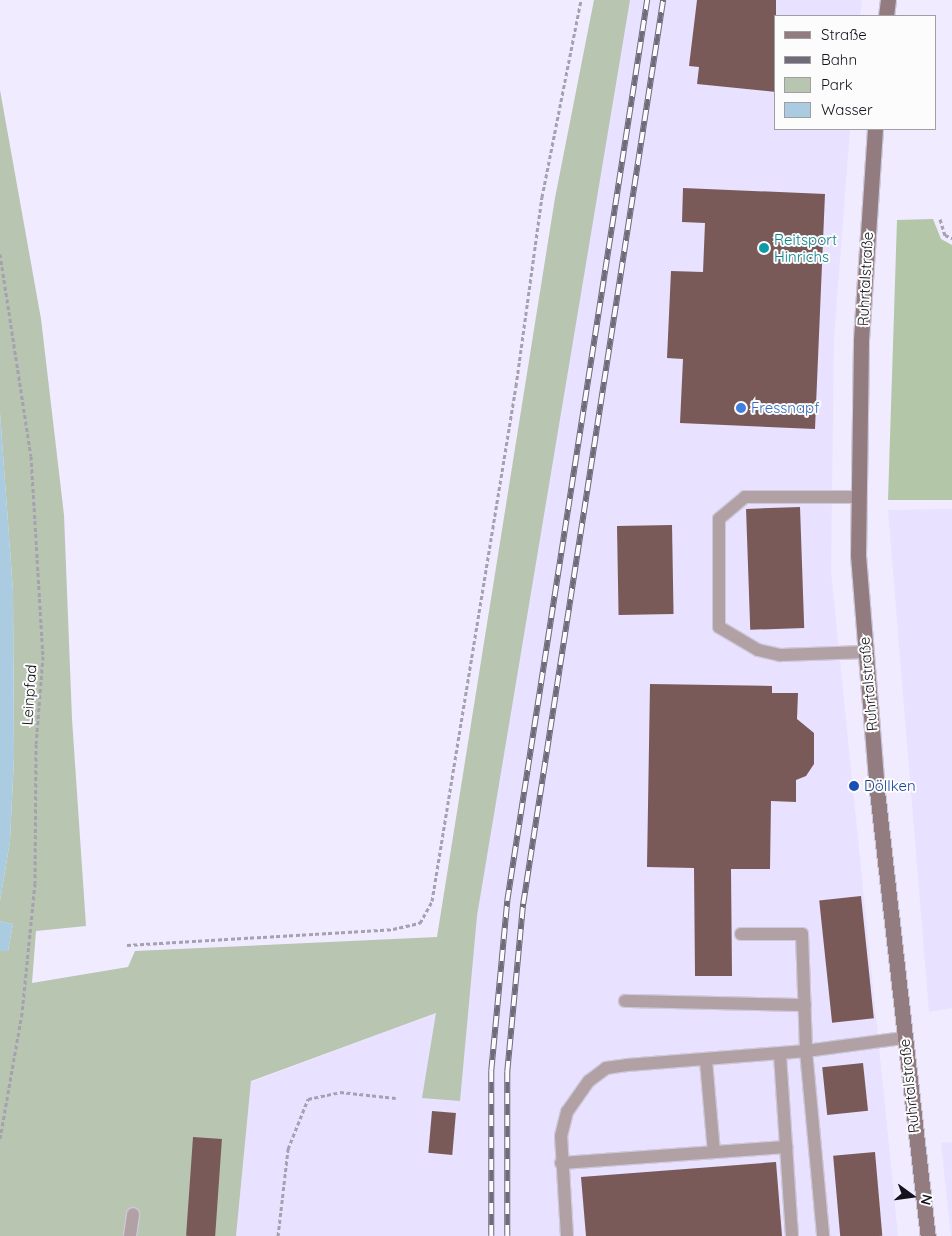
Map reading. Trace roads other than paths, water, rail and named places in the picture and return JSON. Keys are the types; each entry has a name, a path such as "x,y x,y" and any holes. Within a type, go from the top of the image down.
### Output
{"main road":[{"path":"886,15 888,0"},
{"name":"Ruhrtalstraße","path":"875,130 861,342 857,497 866,652 904,1038 928,1236"}],"lane":[{"path":"857,497 745,497 719,519 719,627 758,650 780,655 866,652"},
{"path":"741,934 802,934 806,1051 823,1236"},
{"path":"625,1001 805,1005"},
{"path":"566,1236 561,1136 567,1112 589,1081 606,1068 780,1055 904,1038"},
{"path":"780,1055 792,1236"},
{"path":"706,1061 714,1152"},
{"path":"561,1163 786,1147"},
{"path":"130,1236 133,1214"}],"water":[{"path":"0,413 13,591 14,757 10,841 0,901"},
{"path":"0,921 13,924 8,951 0,951"}],"railway":[{"path":"491,1236 491,1071 507,901 647,0"},
{"path":"507,1236 507,1072 523,904 663,0"}],"place":[{"name":"Reitsport Hinrichs","path":"764,248"},
{"name":"Fressnapf","path":"741,408"},
{"name":"Döllken","path":"854,786"}]}
